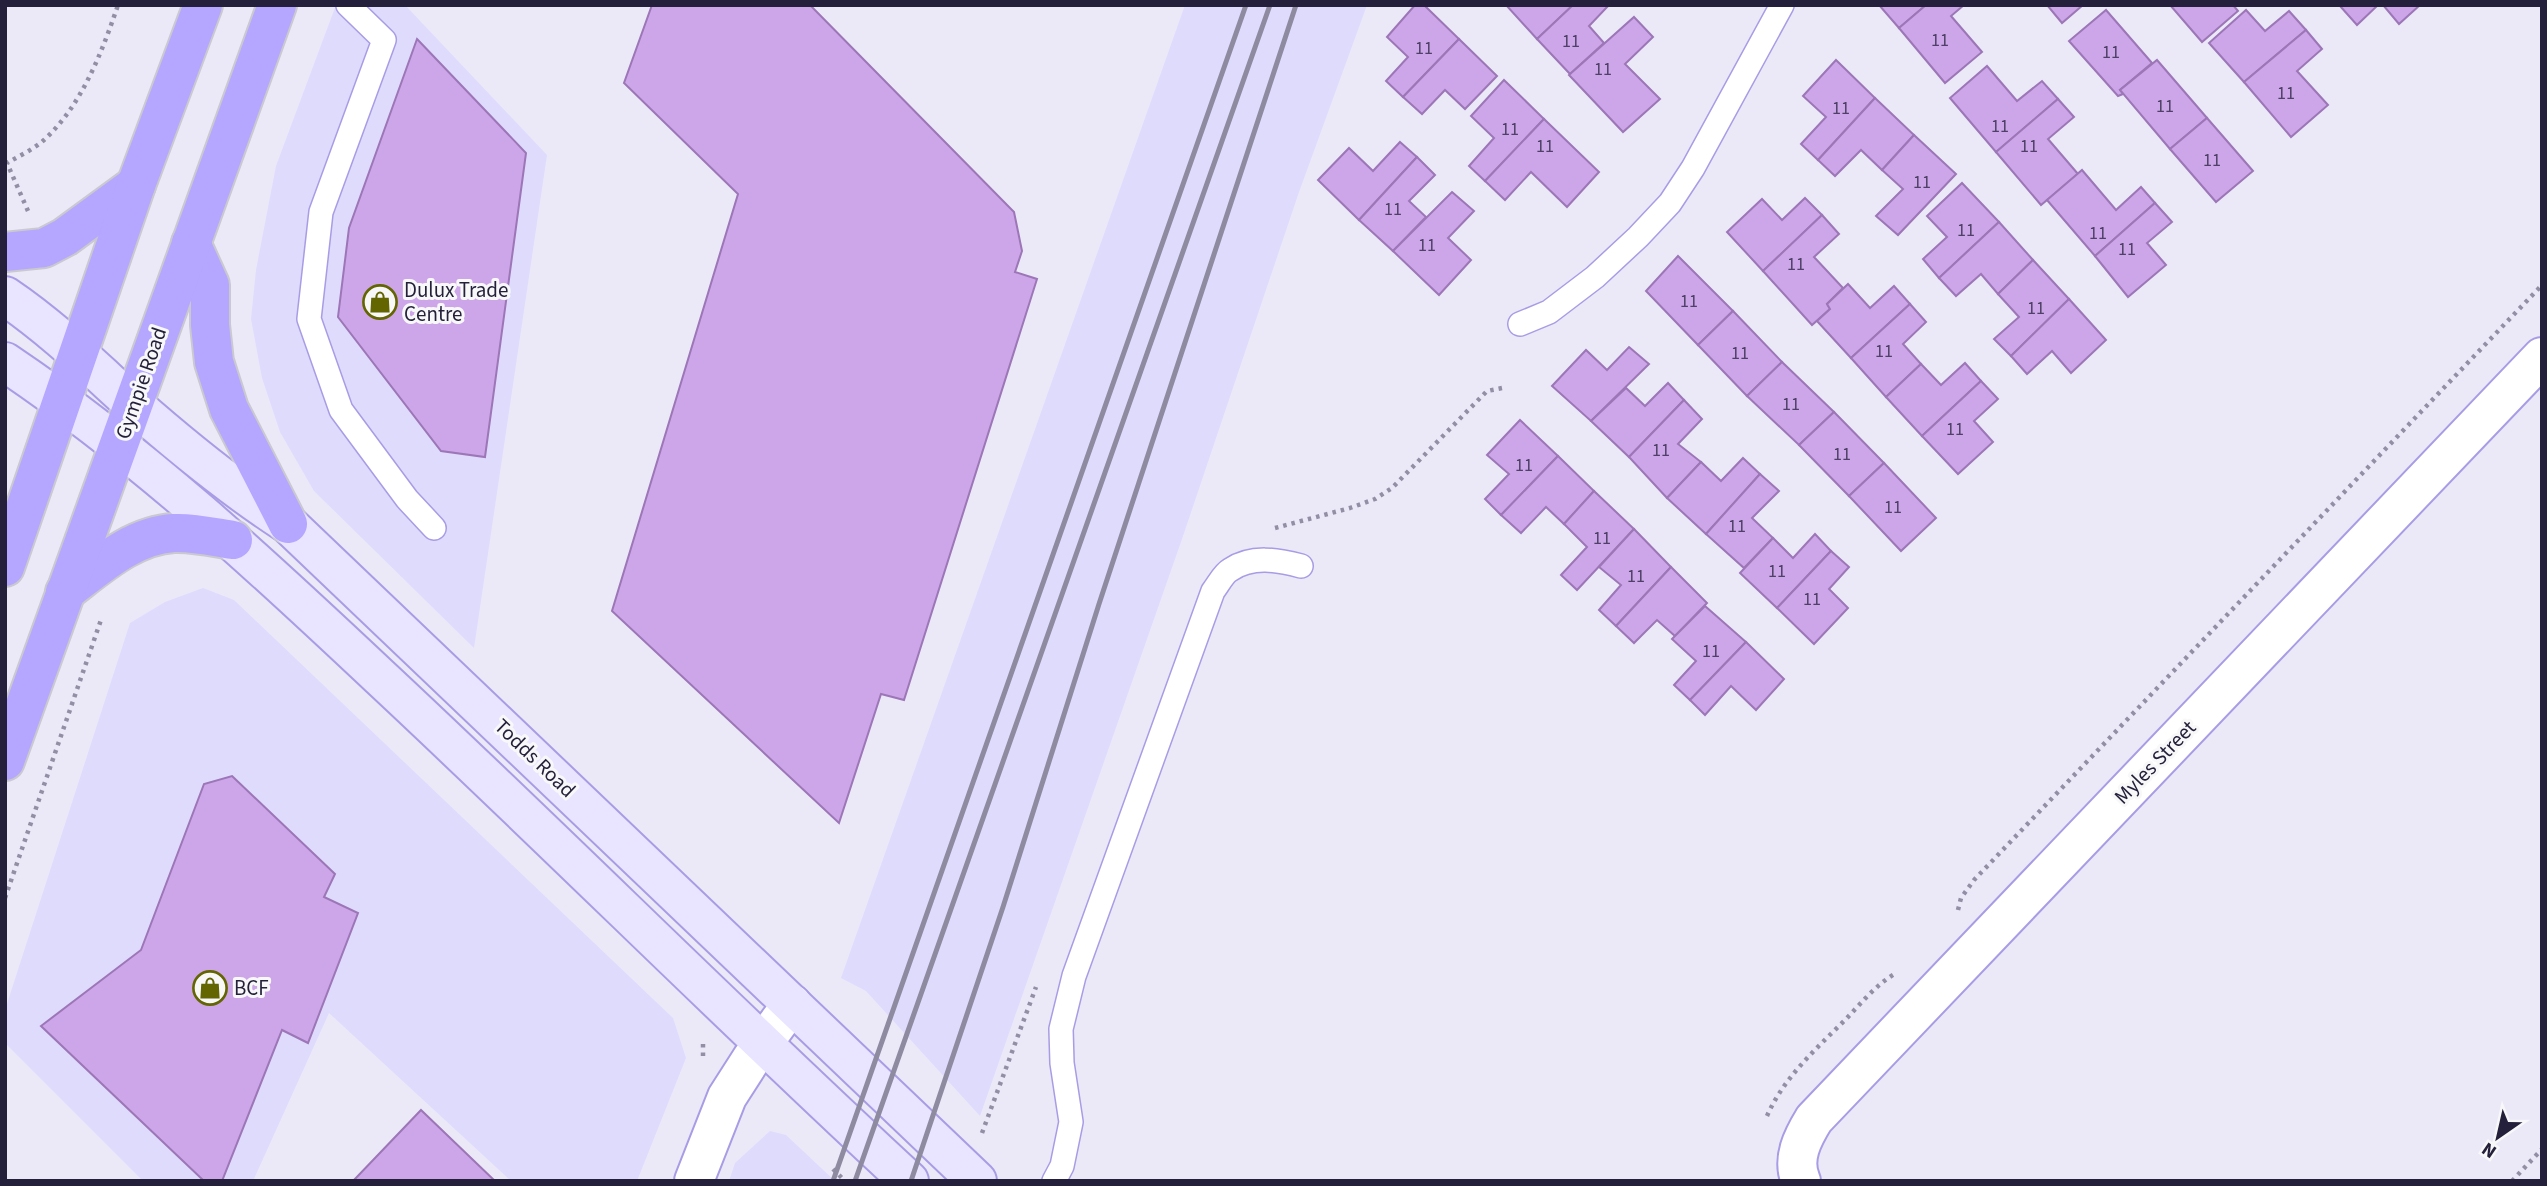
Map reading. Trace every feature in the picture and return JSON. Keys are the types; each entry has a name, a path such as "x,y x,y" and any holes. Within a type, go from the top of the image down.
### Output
{"highway":[{"path":"5,567 136,185 203,5"},
{"name":"Gympie Road","path":"5,761 277,5"},
{"path":"5,252 44,247 65,237 136,185"},
{"path":"191,243 210,285 210,326 214,362 229,409 288,524"},
{"path":"65,592 110,558 151,537 173,533 233,540"}],"street":[{"name":"Todds Road","path":"5,296 78,354 240,493 288,524 977,1181"},
{"name":"Myles Street","path":"1801,1181 1797,1156 1802,1138 1814,1119 2542,357"},
{"path":"5,362 120,445 233,540 909,1181"},
{"path":"694,1181 723,1106 763,1042 792,1004"}],"lane":[{"path":"348,5 384,40 321,212 309,319 341,410 407,499 435,528"},
{"path":"1520,324 1549,312 1595,276 1638,237 1670,202 1693,168 1782,5"},
{"path":"1054,1181 1062,1166 1071,1122 1062,1063 1061,1029 1073,976 1213,592 1229,570 1251,562 1275,559 1301,566"}],"path":[{"path":"31,217 6,164 44,140 67,113 92,73 118,5"},
{"path":"1955,919 1961,898 1974,880 2542,285"},
{"path":"5,898 106,610"},
{"path":"1765,1120 1774,1099 1799,1066 1874,990 1903,969"},
{"path":"2512,1181 2542,1149"}],"shaded area":[{"path":"336,5 405,5 547,155 474,648 314,491 280,432 262,378 251,319 256,270 276,166"},
{"path":"1185,5 1367,5 1299,192 1182,539 980,1116 866,991 841,978"},
{"path":"203,588 234,600 673,1018 686,1058 637,1181 511,1181 329,1013 253,1181 143,1181 5,1043 5,1010 130,623 165,602"},
{"path":"770,1131 786,1135 835,1181 729,1181 735,1163"}],"building":[{"path":"652,5 810,5 1014,212 1022,251 1015,272 1037,279 904,700 881,694 839,823 612,611 738,194 624,83"},
{"path":"1415,5 1424,5 1459,39 1403,97 1386,81 1408,57 1387,37"},
{"path":"1506,5 1573,5 1537,39"},
{"path":"1573,5 1609,5 1589,26 1604,43 1570,74 1537,39"},
{"path":"1879,5 1926,5 1899,28"},
{"path":"1926,5 1964,5 1951,16 1982,52 1945,83 1899,28"},
{"path":"2047,5 2083,5 2062,23"},
{"path":"2170,5 2233,5 2238,11 2202,42"},
{"path":"2341,5 2378,5 2357,25"},
{"path":"2383,5 2420,5 2399,24"},
{"path":"2106,10 2152,63 2120,90 2123,94 2118,96 2069,41"},
{"path":"2246,10 2265,31 2289,11 2306,30 2244,82 2209,43"},
{"path":"1634,17 1653,37 1625,64 1660,99 1623,132 1569,75"},
{"path":"2306,30 2322,49 2297,71 2328,105 2291,137 2244,82"},
{"path":"417,39 526,153 485,457 441,451 338,317 349,228"},
{"path":"1459,39 1497,76 1465,109 1445,90 1422,114 1403,97"},
{"path":"1836,60 1875,98 1818,160 1801,144 1826,117 1803,96"},
{"path":"2157,60 2207,118 2170,149 2120,90"},
{"path":"1987,66 2017,101 2042,81 2058,99 1996,152 1950,98"},
{"path":"1504,80 1544,119 1485,181 1469,166 1494,138 1471,116"},
{"path":"1875,98 1914,135 1882,170 1861,150 1835,176 1818,160"},
{"path":"2058,99 2074,117 2048,139 2078,174 2041,205 1996,152"},
{"path":"2207,118 2253,171 2216,202 2170,149"},
{"path":"1544,119 1599,172 1567,207 1531,172 1505,200 1485,181"},
{"path":"1914,135 1956,174 1898,235 1876,216 1903,189 1882,170"},
{"path":"1400,142 1417,157 1359,220 1318,180 1349,148 1373,171"},
{"path":"1417,157 1435,175 1409,201 1426,217 1393,251 1359,220"},
{"path":"2082,170 2116,210 2141,187 2155,203 2095,256 2047,200"},
{"path":"1962,183 1999,222 1939,278 1923,259 1947,237 1927,216"},
{"path":"1452,192 1474,211 1448,238 1471,260 1439,295 1393,251"},
{"path":"1805,198 1822,215 1763,271 1727,232 1762,199 1782,220"},
{"path":"2155,203 2172,222 2147,243 2166,265 2128,297 2095,256"},
{"path":"1822,215 1839,234 1814,257 1843,288 1827,304 1830,309 1812,325 1763,271"},
{"path":"1999,222 2033,260 1998,294 1981,274 1956,296 1939,278"},
{"path":"1678,256 1733,311 1698,345 1646,291"},
{"path":"2033,260 2069,299 2011,356 1994,339 2019,317 1998,294"},
{"path":"1848,284 1870,308 1894,286 1910,304 1851,358 1817,321 1830,309 1827,304"},
{"path":"2069,299 2106,340 2071,373 2052,351 2027,374 2011,356"},
{"path":"1910,304 1926,322 1903,344 1921,364 1886,397 1851,358"},
{"path":"1733,311 1782,362 1747,396 1698,345"},
{"path":"1629,347 1649,364 1591,421 1552,386 1586,350 1607,370"},
{"path":"1782,362 1834,412 1799,445 1747,396"},
{"path":"1965,363 1981,381 1922,436 1886,397 1921,364 1941,385"},
{"path":"1981,381 1998,399 1974,421 1993,442 1958,474 1922,436"},
{"path":"1668,383 1684,400 1629,457 1591,421 1626,388 1645,406"},
{"path":"1684,400 1702,419 1678,444 1701,462 1667,498 1629,457"},
{"path":"1834,412 1884,463 1849,496 1799,445"},
{"path":"1520,420 1558,456 1501,515 1485,499 1509,474 1487,455"},
{"path":"1558,456 1594,491 1564,524 1546,507 1521,533 1501,515"},
{"path":"1743,458 1760,474 1706,534 1667,498 1701,462 1721,481"},
{"path":"1884,463 1936,518 1901,551 1849,496"},
{"path":"1760,474 1779,491 1752,518 1773,538 1744,568 1706,534"},
{"path":"1594,491 1634,529 1577,590 1561,575 1587,547 1564,524"},
{"path":"1634,529 1671,567 1616,626 1599,610 1621,585 1599,567"},
{"path":"1815,534 1831,551 1777,608 1740,573 1773,538 1793,558"},
{"path":"1831,551 1849,567 1829,589 1848,608 1814,644 1777,608"},
{"path":"1671,567 1707,603 1675,636 1657,620 1634,643 1616,626"},
{"path":"1705,606 1746,642 1690,700 1674,685 1696,661 1672,639"},
{"path":"1746,642 1784,679 1756,710 1731,686 1705,715 1690,700"},
{"name":"BCF","path":"232,776 335,874 324,897 358,913 308,1043 282,1030 222,1181 204,1181 41,1026 141,950 204,784"},
{"path":"421,1110 495,1181 353,1181"}],"railway":[{"path":"833,1181 1246,5"},
{"path":"855,1181 1270,5"},
{"path":"911,1181 1003,907 1099,604 1296,5"}],"place":[{"name":"Dulux Trade Centre","path":"380,302"},
{"name":"BCF","path":"210,988"}]}
